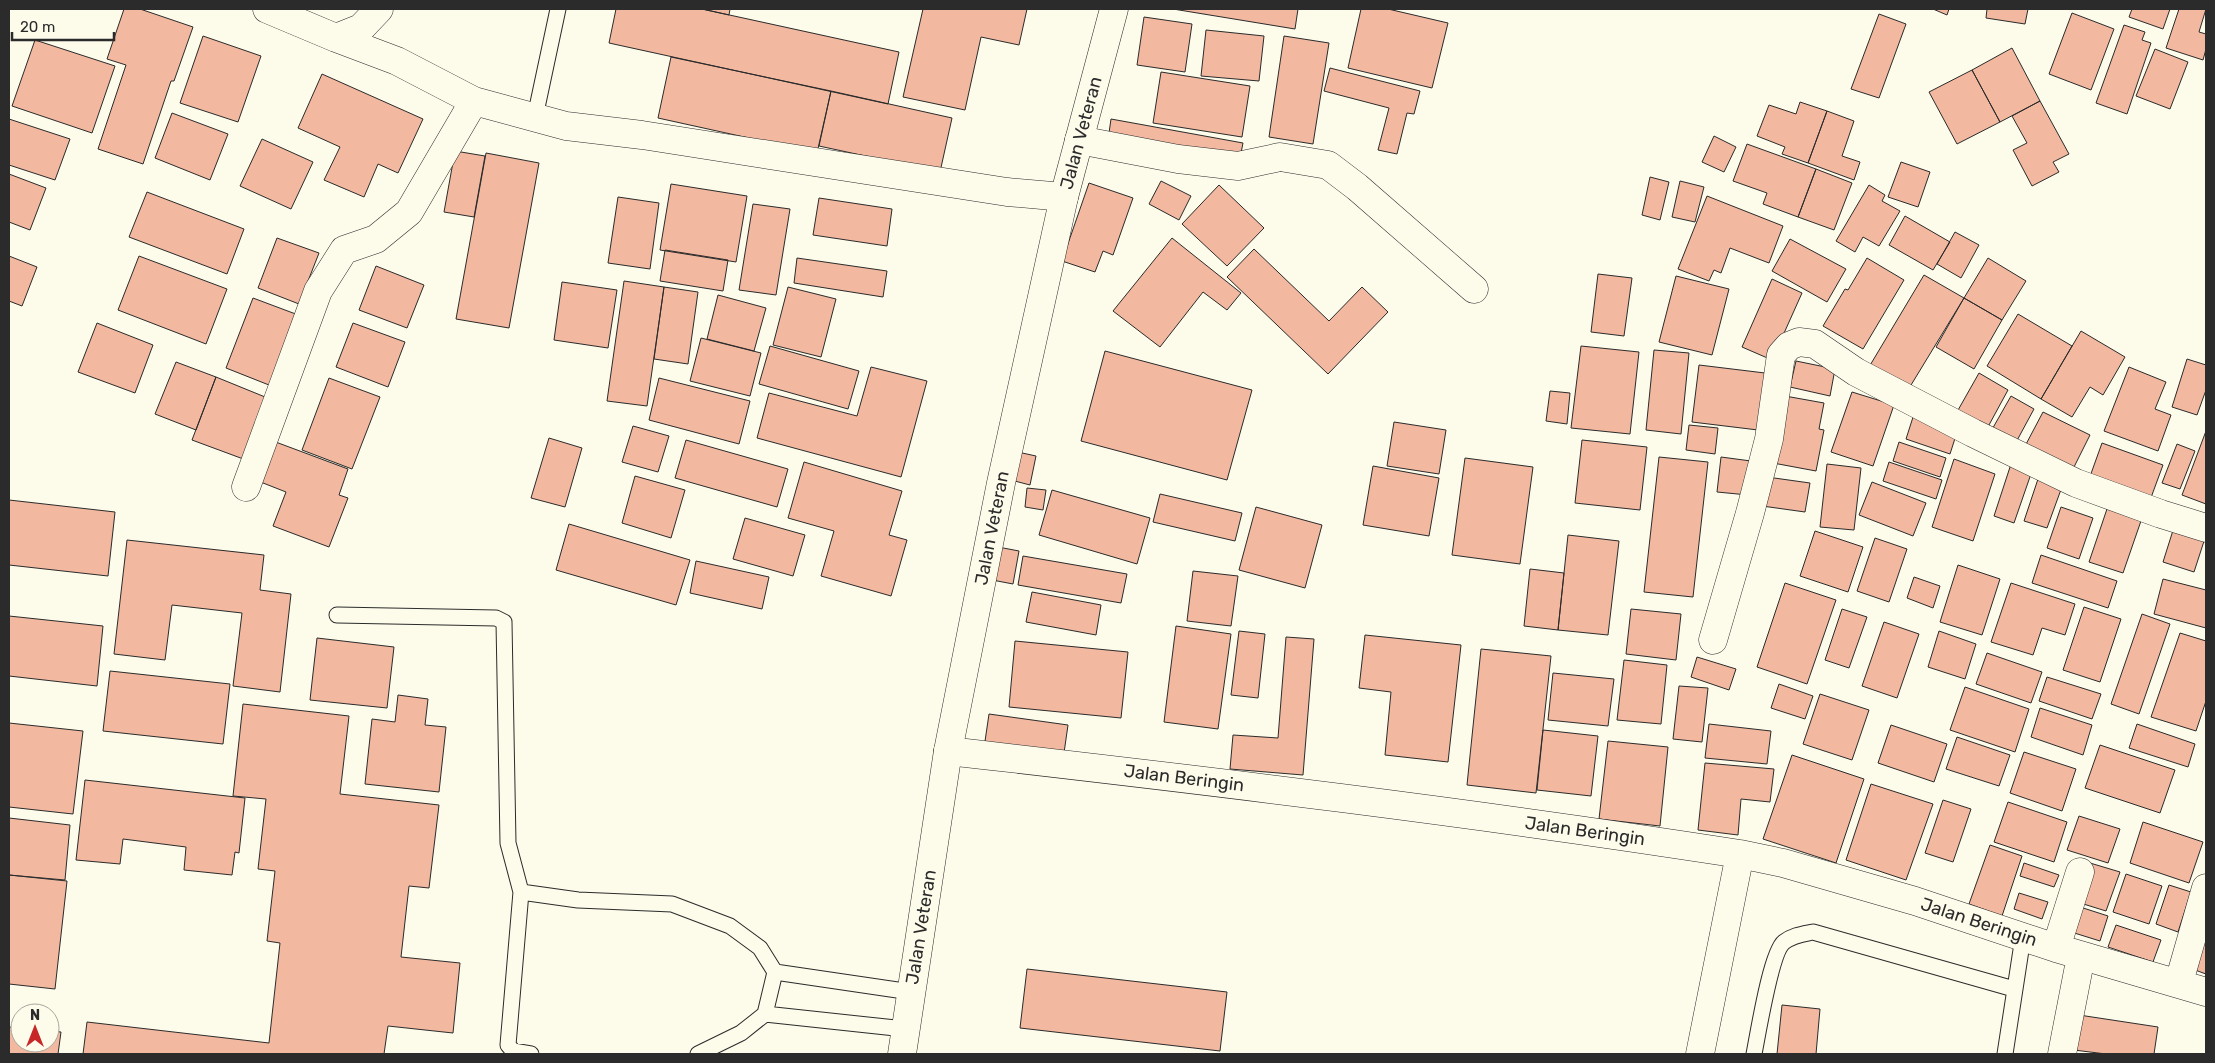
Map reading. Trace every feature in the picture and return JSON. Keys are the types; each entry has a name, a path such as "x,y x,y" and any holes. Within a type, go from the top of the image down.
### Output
{"main road":[{"path":"267,9 397,61 474,101 566,126 642,135 1007,192 1064,197"},
{"path":"336,38 361,28 379,9"},
{"name":"Jalan Veteran","path":"904,1042 948,750 1001,483 1064,197 1114,9"},
{"path":"246,487 318,291 344,250 376,239 409,212 474,101"},
{"path":"1079,140 1169,157 1238,166 1280,157 1328,165 1357,187 1474,288"},
{"path":"1713,640 1750,513 1769,439 1781,355 1788,346 1799,342 1815,344 1856,372 1972,433 2076,483 2206,528"},
{"name":"Jalan Beringin","path":"948,750 1449,812 1740,854 1783,863 1906,898 2081,956 2179,982 2206,992"},
{"path":"1700,1054 1740,854"},
{"path":"2056,948 2080,872"},
{"path":"2179,982 2206,888"},
{"path":"2062,1054 2081,956"}],"lane":[{"path":"534,117 558,9"},
{"path":"337,615 496,618 504,622 508,843 521,892 508,1045 513,1051 531,1054"},
{"path":"521,892 578,900 672,904 730,926 760,948 775,972 765,1014 741,1033 698,1054"},
{"path":"1754,1054 1773,964 1782,943 1797,934 1813,932 2014,989"},
{"path":"2005,1054 2023,937"},
{"path":"775,972 911,992"},
{"path":"765,1014 904,1042"}],"building":[{"path":"124,9 140,9 193,27 174,81 171,81 143,164 98,149 126,65 107,59"},
{"path":"616,9 702,9 899,52 888,104 609,43"},
{"path":"702,9 730,9 729,15"},
{"path":"923,9 1027,9 1019,45 981,37 965,110 903,97"},
{"path":"1173,9 1298,9 1295,29"},
{"path":"1361,9 1388,9 1448,23 1432,88 1348,68"},
{"path":"1933,9 1949,9 1947,15"},
{"path":"1987,9 2028,9 2025,24 1986,18"},
{"path":"2132,9 2170,9 2163,29 2129,17"},
{"path":"2179,9 2206,9 2199,32 2206,34 2206,49 2203,60 2166,48"},
{"path":"2072,13 2114,29 2091,90 2049,74"},
{"path":"1879,14 1906,24 1879,98 1851,89"},
{"path":"1144,17 1192,24 1185,72 1137,65"},
{"path":"2124,25 2145,32 2142,40 2151,43 2127,114 2096,103"},
{"path":"1206,30 1264,36 1259,81 1201,76"},
{"path":"203,36 261,56 238,122 180,103"},
{"path":"1284,36 1329,43 1313,144 1269,137"},
{"path":"35,40 115,66 92,133 12,106"},
{"path":"2012,48 2040,101 2000,122 1972,70"},
{"path":"2155,49 2188,62 2170,109 2136,96"},
{"path":"671,57 831,91 817,153 658,118"},
{"path":"1330,68 1420,91 1414,114 1407,113 1397,154 1378,150 1389,108 1324,91"},
{"path":"1972,70 2000,122 1957,144 1929,92"},
{"path":"1161,72 1250,86 1242,137 1153,123"},
{"path":"322,74 423,119 398,173 378,164 364,197 324,180 340,147 298,128"},
{"path":"831,91 952,118 940,172 819,146"},
{"path":"2040,101 2069,154 2053,162 2059,172 2032,186 2013,150 2027,143 2012,116"},
{"path":"1800,102 1827,111 1808,163 1782,154 1785,147 1757,136 1769,105 1796,114"},
{"path":"1827,111 1854,121 1842,156 1860,162 1854,180 1808,163"},
{"path":"172,113 228,134 210,180 155,158"},
{"path":"9,119 70,139 55,180 9,165"},
{"path":"1111,119 1243,143 1239,163 1108,140"},
{"path":"1714,136 1736,147 1724,172 1702,162"},
{"path":"262,139 313,162 291,209 240,186"},
{"path":"1747,144 1816,169 1798,217 1763,204 1767,193 1733,181"},
{"path":"455,151 485,156 474,217 444,212"},
{"path":"486,153 539,163 509,328 456,319"},
{"path":"1901,162 1930,172 1918,207 1888,197"},
{"path":"1816,169 1852,183 1834,230 1798,217"},
{"path":"9,174 46,188 30,230 9,222"},
{"path":"1650,177 1669,182 1660,220 1642,215"},
{"path":"1161,181 1191,196 1179,220 1149,204"},
{"path":"1680,181 1704,187 1695,222 1672,217"},
{"path":"1089,183 1133,198 1113,255 1103,251 1095,272 1062,261"},
{"path":"671,184 747,196 736,262 660,250"},
{"path":"1219,185 1264,228 1227,266 1182,224"},
{"path":"1869,185 1885,195 1882,201 1900,211 1879,246 1863,237 1855,252 1836,241"},
{"path":"147,192 244,229 227,274 129,237"},
{"path":"1707,196 1783,226 1769,263 1730,248 1721,273 1714,270 1709,281 1678,269"},
{"path":"618,197 659,203 650,269 608,263"},
{"path":"819,198 892,209 887,246 813,235"},
{"path":"753,204 790,209 776,295 739,290"},
{"path":"1905,216 1950,242 1933,270 1889,245"},
{"path":"1955,232 1979,245 1961,278 1937,264"},
{"path":"277,238 319,253 299,304 258,288"},
{"path":"1172,238 1241,293 1227,310 1203,292 1160,347 1113,311"},
{"path":"1790,239 1846,269 1827,302 1772,271"},
{"path":"1254,249 1329,321 1362,287 1388,312 1328,374 1227,277"},
{"path":"665,250 728,260 723,291 660,281"},
{"path":"9,256 37,267 22,306 9,301"},
{"path":"139,256 227,289 206,344 118,310"},
{"path":"797,258 887,271 883,297 794,283"},
{"path":"1867,258 1904,280 1863,349 1823,326 1845,289 1848,290"},
{"path":"1988,258 2026,281 2002,320 1964,298"},
{"path":"376,266 424,285 407,328 359,310"},
{"path":"1598,274 1632,278 1624,336 1591,332"},
{"path":"1924,275 1964,298 1908,390 1869,367"},
{"path":"1676,276 1729,289 1712,355 1659,342"},
{"path":"1772,279 1802,293 1772,360 1742,347"},
{"path":"624,281 664,287 647,406 607,401"},
{"path":"562,282 617,290 608,348 554,340"},
{"path":"664,287 698,292 688,364 654,359"},
{"path":"788,287 836,299 821,357 773,345"},
{"path":"718,295 766,308 754,351 707,339"},
{"path":"253,298 301,316 274,387 226,368"},
{"path":"1964,298 2002,320 1974,369 1936,347"},
{"path":"2018,314 2072,346 2041,399 1987,366"},
{"path":"97,323 153,345 135,393 78,372"},
{"path":"353,323 405,342 388,387 336,367"},
{"path":"2081,331 2125,357 2103,395 2090,387 2072,417 2041,399"},
{"path":"701,338 761,353 750,396 690,381"},
{"path":"770,346 859,371 848,409 759,384"},
{"path":"1581,346 1639,352 1630,434 1571,428"},
{"path":"1654,350 1689,353 1681,434 1646,430"},
{"path":"1105,351 1252,390 1227,480 1081,441"},
{"path":"2187,359 2206,365 2206,390 2197,415 2172,407"},
{"path":"1796,361 1835,369 1830,396 1790,387"},
{"path":"176,362 216,377 196,430 155,414"},
{"path":"1699,365 1765,373 1758,430 1692,422"},
{"path":"871,367 927,381 901,477 757,438 769,393 857,416"},
{"path":"2129,367 2166,382 2155,409 2171,415 2158,451 2104,431"},
{"path":"1979,373 2008,390 1983,436 1953,419"},
{"path":"216,377 270,399 246,460 192,440"},
{"path":"329,378 380,397 352,469 302,450"},
{"path":"659,378 750,401 739,444 649,420"},
{"path":"1550,391 1570,393 1567,424 1546,421"},
{"path":"1852,392 1894,405 1873,466 1831,452"},
{"path":"1785,396 1824,403 1819,429 1824,430 1816,471 1773,463"},
{"path":"2011,396 2034,409 2014,446 1990,433"},
{"path":"2043,412 2090,435 2072,471 2024,448"},
{"path":"1914,414 1958,429 1950,454 1906,439"},
{"path":"1394,422 1446,430 1439,474 1387,466"},
{"path":"1689,425 1718,428 1715,454 1686,450"},
{"path":"633,426 669,436 658,472 622,462"},
{"path":"2206,431 2206,504 2182,495"},
{"path":"549,438 582,448 565,507 531,498"},
{"path":"686,440 788,469 777,507 675,478"},
{"path":"1582,440 1647,447 1640,510 1575,503"},
{"path":"273,441 348,469 339,495 348,498 329,547 273,526 286,492 258,481"},
{"path":"1899,442 1946,458 1940,477 1893,461"},
{"path":"2102,443 2163,465 2149,503 2088,482"},
{"path":"2177,444 2195,451 2180,489 2162,483"},
{"path":"1013,451 1036,456 1030,485 1007,479"},
{"path":"1659,457 1708,462 1693,597 1644,592"},
{"path":"1721,457 1751,461 1748,495 1717,492"},
{"path":"1465,458 1533,467 1520,564 1452,555"},
{"path":"1954,459 1995,474 1973,541 1932,527"},
{"path":"804,462 902,491 889,535 907,540 891,596 821,576 834,531 788,518"},
{"path":"1889,462 1942,480 1936,499 1883,481"},
{"path":"1827,464 1861,468 1854,530 1820,527"},
{"path":"2011,464 2032,471 2014,523 1994,516"},
{"path":"1373,466 1439,478 1429,536 1363,525"},
{"path":"635,476 685,490 671,538 622,523"},
{"path":"2039,476 2063,484 2047,528 2024,521"},
{"path":"1767,477 1810,483 1805,512 1762,506"},
{"path":"1872,482 1926,503 1913,536 1859,515"},
{"path":"1027,488 1046,490 1043,510 1025,507"},
{"path":"1052,490 1150,518 1137,564 1039,535"},
{"path":"1160,494 1242,513 1235,541 1153,522"},
{"path":"9,500 115,512 108,576 9,565"},
{"path":"2108,506 2142,518 2123,573 2089,562"},
{"path":"1256,507 1322,525 1305,588 1239,570"},
{"path":"2061,507 2093,518 2079,559 2047,548"},
{"path":"745,518 805,535 793,576 733,559"},
{"path":"569,524 690,560 676,605 556,570"},
{"path":"2175,524 2206,535 2194,572 2163,562"},
{"path":"1815,531 1863,547 1848,592 1800,576"},
{"path":"1568,535 1619,541 1608,635 1558,630"},
{"path":"1875,538 1907,549 1889,602 1857,591"},
{"path":"127,540 264,555 260,590 291,594 280,692 233,686 242,613 172,605 165,660 114,654"},
{"path":"993,546 1019,551 1013,584 987,579"},
{"path":"2041,555 2117,581 2108,608 2032,583"},
{"path":"1023,556 1127,574 1121,603 1018,585"},
{"path":"696,561 769,577 762,609 690,593"},
{"path":"1958,565 2000,579 1982,635 1940,622"},
{"path":"1530,569 1564,573 1558,630 1524,626"},
{"path":"1193,571 1238,576 1231,626 1187,621"},
{"path":"1914,577 1940,586 1933,608 1907,598"},
{"path":"2163,579 2206,590 2206,628 2154,614"},
{"path":"1785,583 1836,600 1807,684 1757,667"},
{"path":"2011,583 2075,604 2065,635 2042,628 2033,655 1991,642"},
{"path":"1032,592 1101,605 1096,635 1026,622"},
{"path":"2084,607 2121,619 2100,682 2063,670"},
{"path":"1631,609 1681,614 1676,660 1626,654"},
{"path":"1842,609 1867,617 1849,668 1825,660"},
{"path":"2142,614 2170,624 2139,714 2111,704"},
{"path":"9,616 103,626 97,686 9,676"},
{"path":"1884,622 1919,634 1897,698 1862,686"},
{"path":"1176,626 1231,634 1218,729 1164,722"},
{"path":"1239,631 1265,634 1258,698 1231,695"},
{"path":"1939,631 1976,644 1965,679 1928,667"},
{"path":"2180,633 2206,641 2206,701 2196,731 2151,717"},
{"path":"1365,635 1461,645 1448,762 1385,755 1391,692 1359,688"},
{"path":"1286,637 1314,639 1303,775 1230,769 1233,735 1278,738"},
{"path":"317,638 394,647 387,708 310,700"},
{"path":"1015,641 1128,652 1121,718 1009,707"},
{"path":"1481,649 1551,656 1536,793 1467,785"},
{"path":"1987,653 2042,672 2031,703 1976,684"},
{"path":"1697,657 1736,669 1729,690 1691,677"},
{"path":"1624,660 1667,665 1661,724 1617,720"},
{"path":"110,671 230,684 223,744 103,731"},
{"path":"1553,673 1614,679 1608,726 1548,720"},
{"path":"2047,677 2101,694 2092,719 2039,701"},
{"path":"1779,684 1813,696 1805,719 1771,708"},
{"path":"1679,686 1708,688 1702,742 1673,739"},
{"path":"1965,687 2029,709 2015,752 1950,730"},
{"path":"1820,694 1869,710 1852,760 1803,744"},
{"path":"398,695 428,699 425,725 446,727 439,792 365,784 372,719 395,722"},
{"path":"243,704 349,716 340,794 439,805 429,888 409,886 401,957 460,963 453,1033 388,1026 384,1054 83,1054 87,1022 269,1043 280,943 267,941 275,871 258,869 266,799 233,796"},
{"path":"2040,708 2092,725 2083,755 2031,737"},
{"path":"989,714 1068,725 1063,760 984,748"},
{"path":"9,723 83,731 73,814 9,807"},
{"path":"1709,724 1771,731 1767,764 1705,758"},
{"path":"2137,724 2195,744 2188,767 2129,748"},
{"path":"1891,725 1947,744 1934,782 1878,763"},
{"path":"1543,730 1598,736 1591,796 1537,790"},
{"path":"1957,737 2010,755 1999,786 1946,769"},
{"path":"1608,741 1668,747 1660,826 1599,819"},
{"path":"2100,745 2175,770 2160,813 2085,788"},
{"path":"2024,752 2076,769 2062,811 2010,793"},
{"path":"1792,755 1864,779 1836,863 1763,839"},
{"path":"1705,763 1774,769 1770,802 1741,799 1738,835 1698,830"},
{"path":"85,780 245,798 239,853 235,852 232,875 184,870 186,847 123,839 120,864 76,860"},
{"path":"1871,784 1933,804 1906,880 1846,860"},
{"path":"1943,800 1971,809 1953,862 1925,853"},
{"path":"2008,802 2067,822 2054,862 1994,842"},
{"path":"2079,816 2120,829 2108,863 2067,850"},
{"path":"9,818 70,825 65,880 9,875"},
{"path":"2143,822 2203,842 2189,883 2130,863"},
{"path":"1990,845 2022,856 2002,916 1969,904"},
{"path":"2024,863 2059,875 2054,887 2020,876"},
{"path":"2090,863 2120,872 2106,911 2077,902"},
{"path":"2126,874 2162,886 2149,924 2113,912"},
{"path":"9,875 67,881 55,989 9,984"},
{"path":"2169,885 2191,892 2178,932 2156,924"},
{"path":"2019,893 2048,902 2042,919 2014,909"},
{"path":"2206,902 2206,974 2184,966"},
{"path":"2077,906 2108,916 2100,941 2068,931"},
{"path":"2116,925 2161,940 2153,962 2108,947"},
{"path":"1027,969 1227,992 1220,1051 1020,1028"},
{"path":"1782,1005 1820,1009 1816,1054 1777,1054"},
{"path":"2079,1015 2158,1027 2154,1054 2106,1054 2074,1050"},
{"path":"9,1027 10,1053 58,1053 58,1054 9,1054"}]}
